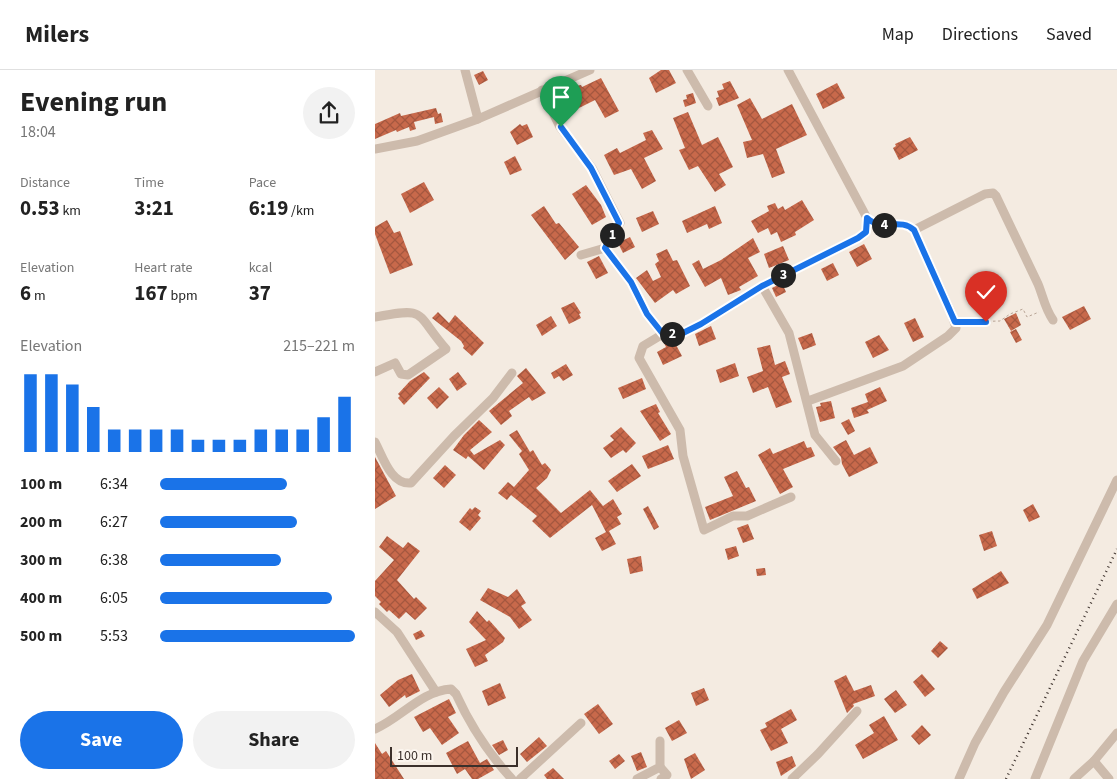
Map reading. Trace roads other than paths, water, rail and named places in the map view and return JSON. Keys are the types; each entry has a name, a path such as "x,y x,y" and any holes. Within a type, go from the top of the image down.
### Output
{"street":[{"path":"465,70 478,119"},
{"path":"375,149 417,141 478,119 590,70"},
{"path":"687,70 708,106"},
{"path":"787,70 867,218 866,232 858,238 762,286 701,324 681,334 663,334 643,346 639,358 680,430 683,456 705,530 733,516 747,516 791,497"},
{"path":"542,90 561,127 591,168 619,223 605,248 581,255"},
{"path":"914,230 985,194 993,193 1038,285 1046,310 1053,320"},
{"path":"808,401 903,366 953,332 955,322 914,230 910,226 898,223 881,225 867,218"},
{"path":"605,248 631,282 647,314 663,334"},
{"path":"762,286 789,333 808,401 815,435 836,462"},
{"path":"375,317 410,310 423,317 446,349 409,374 401,374 395,363 375,372"},
{"path":"375,442 396,480 403,484 411,483 493,398 512,373"},
{"path":"959,779 975,743 1004,692 1047,625 1117,480"},
{"path":"1035,779 1083,661 1117,604"},
{"path":"375,612 397,632 436,692"},
{"path":"375,730 436,692 448,689 454,691 476,734 494,759 512,779"},
{"path":"792,779 818,754 857,711"},
{"path":"520,779 581,723"},
{"path":"1074,779 1094,760 1117,733"},
{"path":"660,741 660,767 667,775 661,779"},
{"path":"1094,760 1109,779"},
{"path":"637,779 660,767"}],"railway":[{"path":"1006,779 1117,549"}]}
